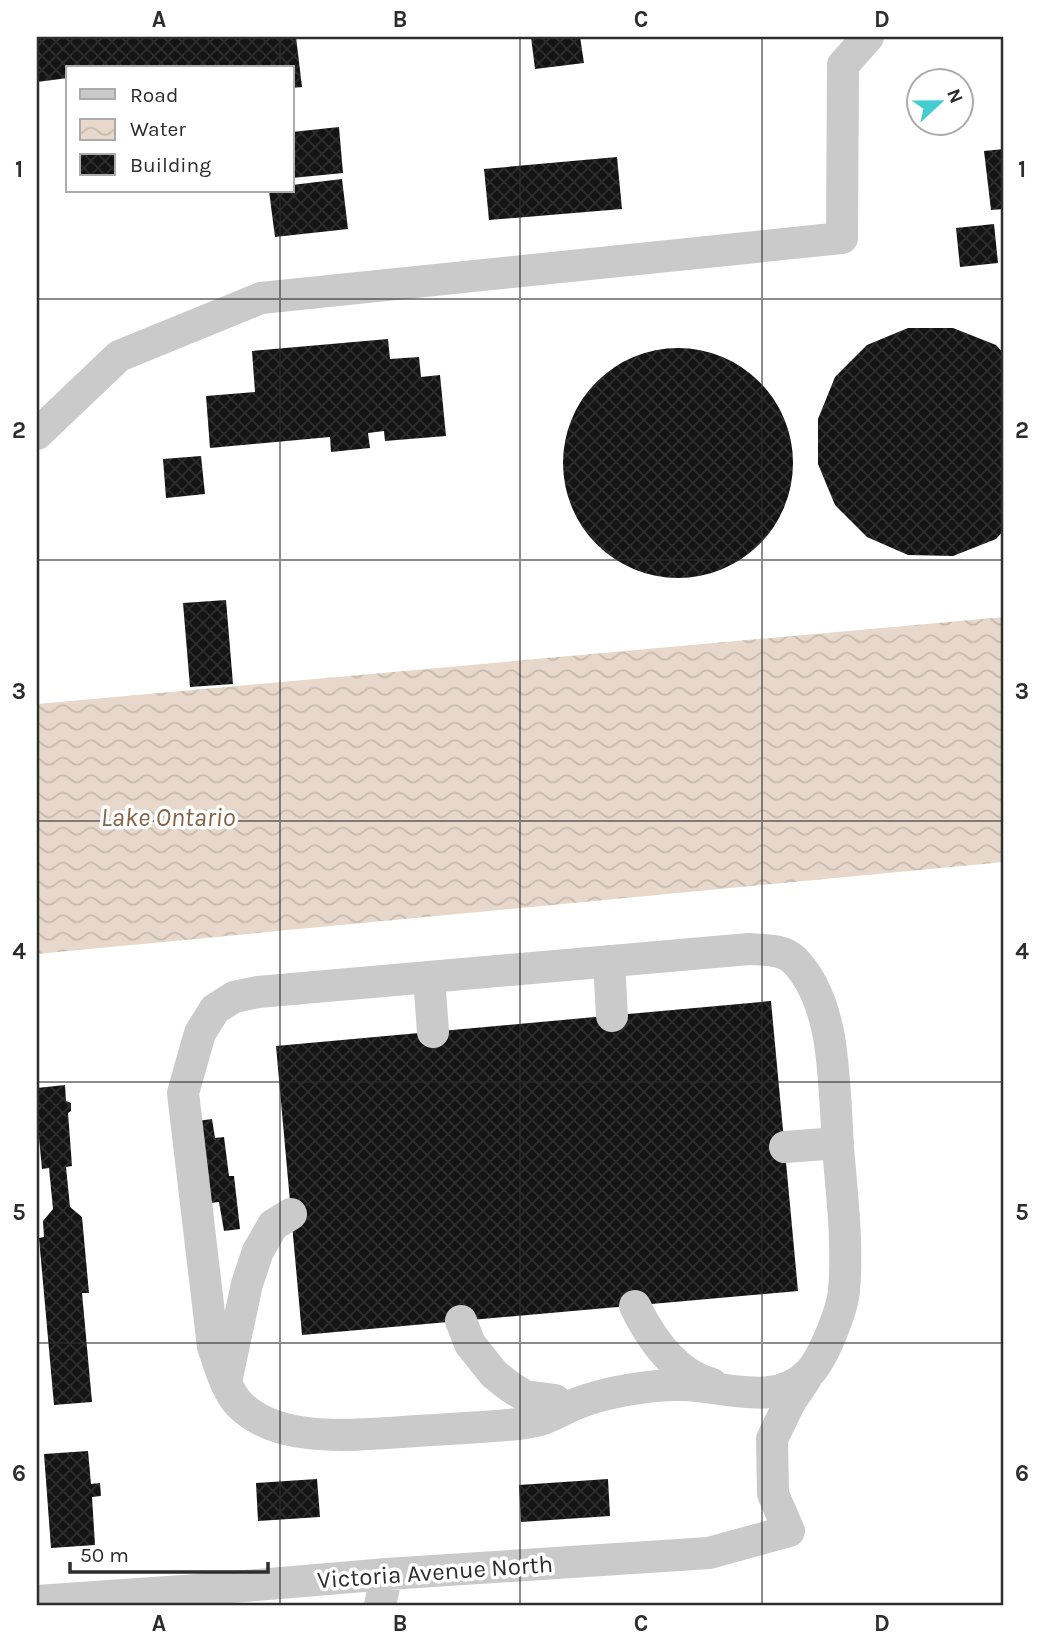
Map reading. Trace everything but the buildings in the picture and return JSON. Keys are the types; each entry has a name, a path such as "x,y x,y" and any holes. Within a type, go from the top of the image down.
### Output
{"street":[{"path":"37,434 119,356 261,298 842,238 843,65 868,37"},
{"path":"257,1418 277,1421 332,1419 495,1408 639,1388 682,1385 753,1393 775,1392 794,1386 815,1364 844,1294 846,1237 829,1036 816,994 807,976 793,959 783,953 749,949 258,992 234,997 215,1009 200,1033 183,1093 213,1347 237,1402 257,1418 285,1429 304,1433 364,1434 519,1424 540,1420 597,1396 639,1388"},
{"path":"608,961 612,1016"},
{"path":"429,977 433,1031"},
{"path":"785,1147 838,1143"},
{"path":"226,1382 247,1284 258,1251 272,1225 291,1214"},
{"path":"635,1306 662,1350 690,1376 736,1391"},
{"path":"461,1321 470,1344 494,1374 525,1396 555,1400"},
{"name":"Victoria Avenue North","path":"37,1601 709,1553 789,1531 773,1494 772,1439 790,1402 815,1364"},
{"path":"380,1605 387,1574"}],"water":[{"name":"Lake Ontario","path":"1004,617 1004,862 37,954 37,704"}]}
